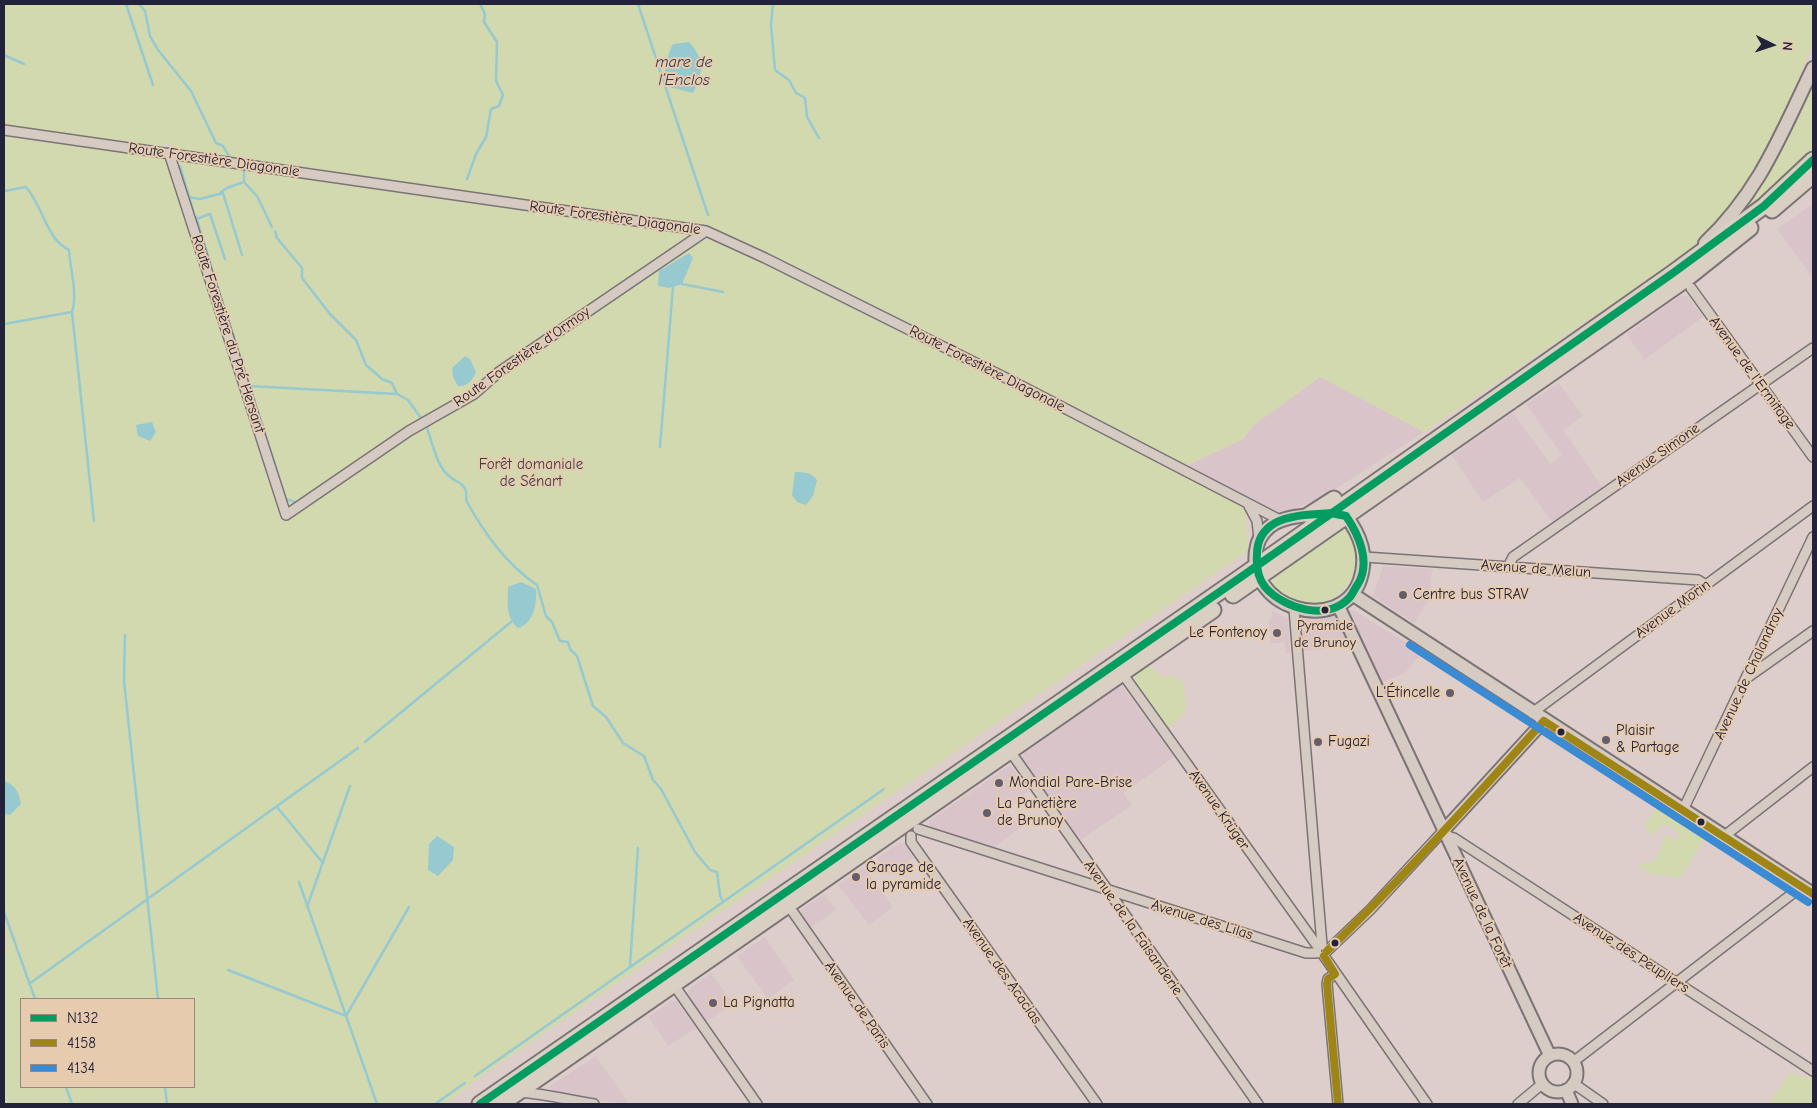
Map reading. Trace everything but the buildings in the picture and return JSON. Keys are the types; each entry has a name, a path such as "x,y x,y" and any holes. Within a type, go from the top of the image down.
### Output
{"main road":[{"path":"1673,273 1719,230 1747,198 1762,174 1813,68"},
{"path":"486,1104 674,985 788,905 904,833 1010,750 1122,673 1258,572 1331,512 1673,273 1764,206 1813,160"},
{"path":"502,1104 520,1092 542,1069 1258,572 1346,516 1686,279 1811,178"},
{"path":"1308,515 1371,477 1384,476"},
{"path":"1331,512 1346,516 1357,533 1365,557 1363,570 1352,594 1338,605 1319,610 1294,609 1277,600 1258,572 1254,559 1259,539 1270,526 1282,521 1331,512"},
{"path":"1352,594 1544,721 1813,894"}],"street":[{"name":"Route Forestière Diagonale","path":"4,130 706,231 765,258 1005,378 1249,506 1282,521"},
{"name":"Route Forestière du Pré Hersant","path":"169,153 286,515"},
{"name":"Route Forestière d'Ormoy","path":"286,515 409,431 474,394 499,372 706,231"},
{"name":"Avenue de l'Ermitage","path":"1691,288 1813,458"},
{"name":"Avenue Simone","path":"1508,567 1513,557 1813,348"},
{"path":"1249,506 1257,521 1259,539"},
{"name":"Avenue Morin","path":"1532,712 1813,507"},
{"name":"Avenue de Chalandray","path":"1683,810 1813,537"},
{"name":"Avenue de Melun","path":"1365,557 1698,580 1706,585"},
{"name":"Avenue de la Forêt","path":"1338,605 1550,1056"},
{"path":"1294,609 1322,951"},
{"path":"1746,679 1813,631"},
{"name":"Avenue Krüger","path":"1122,673 1322,951 1335,974 1427,1104"},
{"path":"1322,951 1370,910 1446,833 1544,721"},
{"name":"Avenue de la Faisanderie","path":"1010,750 1258,1104"},
{"path":"1724,837 1813,767"},
{"name":"Avenue des Lilas","path":"918,822 1107,891 1306,953 1322,951"},
{"name":"Avenue des Acacias","path":"904,833 1097,1104"},
{"name":"Avenue des Peupliers","path":"1446,833 1813,1071"},
{"path":"1572,1062 1801,886"},
{"name":"Avenue de Paris","path":"788,905 927,1104"},
{"path":"1335,974 1328,979 1327,984 1338,1104"},
{"path":"674,985 757,1104"},
{"path":"1572,1104 1570,1087 1576,1070 1572,1062 1562,1055 1550,1056 1540,1069 1542,1084 1552,1092 1570,1087 1603,1104"},
{"path":"542,1069 547,1096"},
{"path":"1518,1104 1542,1084"},
{"path":"520,1092 542,1093 547,1096 594,1104"}],"shaded area":[{"path":"1813,204 1813,271 1810,274 1777,229"},
{"path":"1680,296 1687,296 1703,317 1644,360 1627,334"},
{"path":"1320,377 1424,432 1326,495 1288,512 1281,513 1259,503 1187,466 1243,439 1254,425"},
{"path":"1559,383 1583,416 1563,430 1603,488 1553,523 1520,478 1483,502 1452,455 1513,413 1550,464 1562,455 1526,404"},
{"name":"Centre bus STRAV","path":"1383,566 1432,569 1429,599 1414,623 1373,596"},
{"path":"1353,610 1422,652 1405,673 1380,683 1349,613"},
{"path":"1273,611 1288,619 1290,653 1286,654 1285,642 1271,644 1269,622"},
{"path":"1335,614 1347,639 1325,649 1302,651 1300,620 1318,619"},
{"path":"1121,684 1174,757 1123,793 1132,805 1079,841 1022,760 1023,754"},
{"path":"1010,765 1029,791 1006,807 1020,828 993,848 929,826 929,821"},
{"path":"899,843 905,844 915,857 888,875 877,858"},
{"path":"864,867 893,907 869,925 838,885"},
{"path":"824,894 836,910 810,928 800,914 802,909"},
{"path":"765,937 794,980 768,999 737,956"},
{"path":"711,973 733,1004 706,1022 688,997 688,990"},
{"path":"671,1001 676,1001 696,1028 668,1046 649,1017"},
{"path":"596,1056 627,1101 625,1104 555,1092 550,1086"}],"green space":[{"name":"Forêt domaniale de Sénart","path":"4,4 1813,4 1813,43 1772,143 1730,212 1689,251 1424,432 1320,377 1254,425 1243,439 1187,465 1259,503 1245,517 1249,550 482,1076 446,1104 4,1104","holes":["165,143 178,149 184,156 174,169 168,166 163,145"]},
{"path":"1813,79 1813,153 1741,217 1738,214 1760,186"},
{"path":"1342,527 1352,535 1357,547 1357,561 1352,576 1344,588 1332,598 1317,604 1299,603 1284,599 1269,579"},
{"path":"1142,666 1149,666 1165,679 1171,674 1184,682 1186,712 1170,727 1155,720 1141,699 1133,675"},
{"path":"1657,805 1706,837 1680,878 1650,874 1638,866 1639,864 1654,861 1663,844 1663,836 1676,840 1679,836 1671,826 1664,825 1652,835 1644,827"},
{"path":"1790,1073 1813,1079 1813,1104 1768,1104"}],"water":[{"name":"mare de l’Enclos","path":"689,42 698,55 701,66 701,72 693,93 669,87 663,76 673,44"},
{"path":"689,253 693,258 682,284 669,288 658,286 659,271"},
{"path":"465,356 470,359 476,372 467,384 458,386 453,377 452,368"},
{"path":"152,422 156,432 150,441 138,436 136,425"},
{"path":"795,472 810,474 817,480 813,496 806,505 797,502 792,495"},
{"path":"521,582 536,589 536,601 528,622 518,628 509,614 508,587"},
{"path":"4,781 16,790 21,804 10,815 4,814"},
{"path":"437,836 454,847 453,860 438,876 428,870 429,844"}],"waterway":[{"path":"126,4 153,85"},
{"path":"139,4 145,11 150,36 158,50 191,91 216,143 223,146 229,156"},
{"path":"467,179 476,154 486,137 491,109 499,106 503,95 496,81 497,42 484,22 485,14 480,4"},
{"path":"638,4 708,215"},
{"path":"773,4 771,25 775,70 789,80 796,93 805,98 807,117 819,138"},
{"path":"4,55 24,64"},
{"path":"180,166 193,210"},
{"path":"244,172 244,182 257,196 272,227"},
{"path":"221,192 244,182"},
{"path":"4,191 26,187 37,203 55,238 69,250 74,289 72,312"},
{"path":"189,197 200,199 223,193 242,255"},
{"path":"196,219 210,214 225,259"},
{"path":"196,217 211,265"},
{"path":"275,231 277,238 302,268 302,278 330,314 356,340 366,365 382,379 392,383 397,394 408,400 421,418"},
{"path":"213,273 286,499 295,502"},
{"path":"682,284 723,292"},
{"path":"660,447 673,287"},
{"path":"4,324 72,312 94,521"},
{"path":"249,386 397,394"},
{"path":"427,428 441,466 451,478 465,488 467,502 481,526 506,558 537,585 546,616 552,622 560,641 568,642 570,649 577,656 593,706 606,717 623,743 644,756 653,780 661,789 695,852 710,870 717,872 720,895 723,902"},
{"path":"365,742 511,622"},
{"path":"125,635 124,681 158,998"},
{"path":"29,984 358,748"},
{"path":"307,907 350,786"},
{"path":"475,1076 884,789"},
{"path":"277,807 323,863"},
{"path":"630,966 638,848"},
{"path":"299,882 377,1104"},
{"path":"228,970 346,1016 409,907"},
{"path":"4,912 35,998"},
{"path":"435,1104 465,1083"},
{"path":"66,1088 72,1104"},
{"path":"165,1088 167,1104"}],"transit line":[{"name":"N132","path":"480,1104 1241,577 1673,273 1764,206 1813,160"},
{"name":"N132","path":"1331,513 1346,516 1362,549 1362,576 1350,597 1341,605 1318,611 1294,606 1273,595 1265,587 1258,572 1257,549 1262,536 1267,529 1282,520 1303,515 1331,513"},
{"name":"4134","path":"1410,645 1808,902"},
{"name":"4158","path":"1327,951 1410,867 1544,721 1813,894"},
{"name":"4158","path":"1324,956 1335,974 1328,979 1327,984 1338,1104"}],"place":[{"name":"Centre bus STRAV","path":"1403,595"},
{"name":"Pyramide de Brunoy","path":"1325,610"},
{"name":"Le Fontenoy","path":"1277,633"},
{"name":"L'Étincelle","path":"1450,693"},
{"name":"Plaisir & Partage","path":"1606,740"},
{"name":"Fugazi","path":"1318,742"},
{"name":"Mondial Pare-Brise","path":"999,783"},
{"name":"La Panetière de Brunoy","path":"987,813"},
{"name":"Garage de la pyramide","path":"856,877"},
{"name":"La Pignatta","path":"713,1003"}]}
